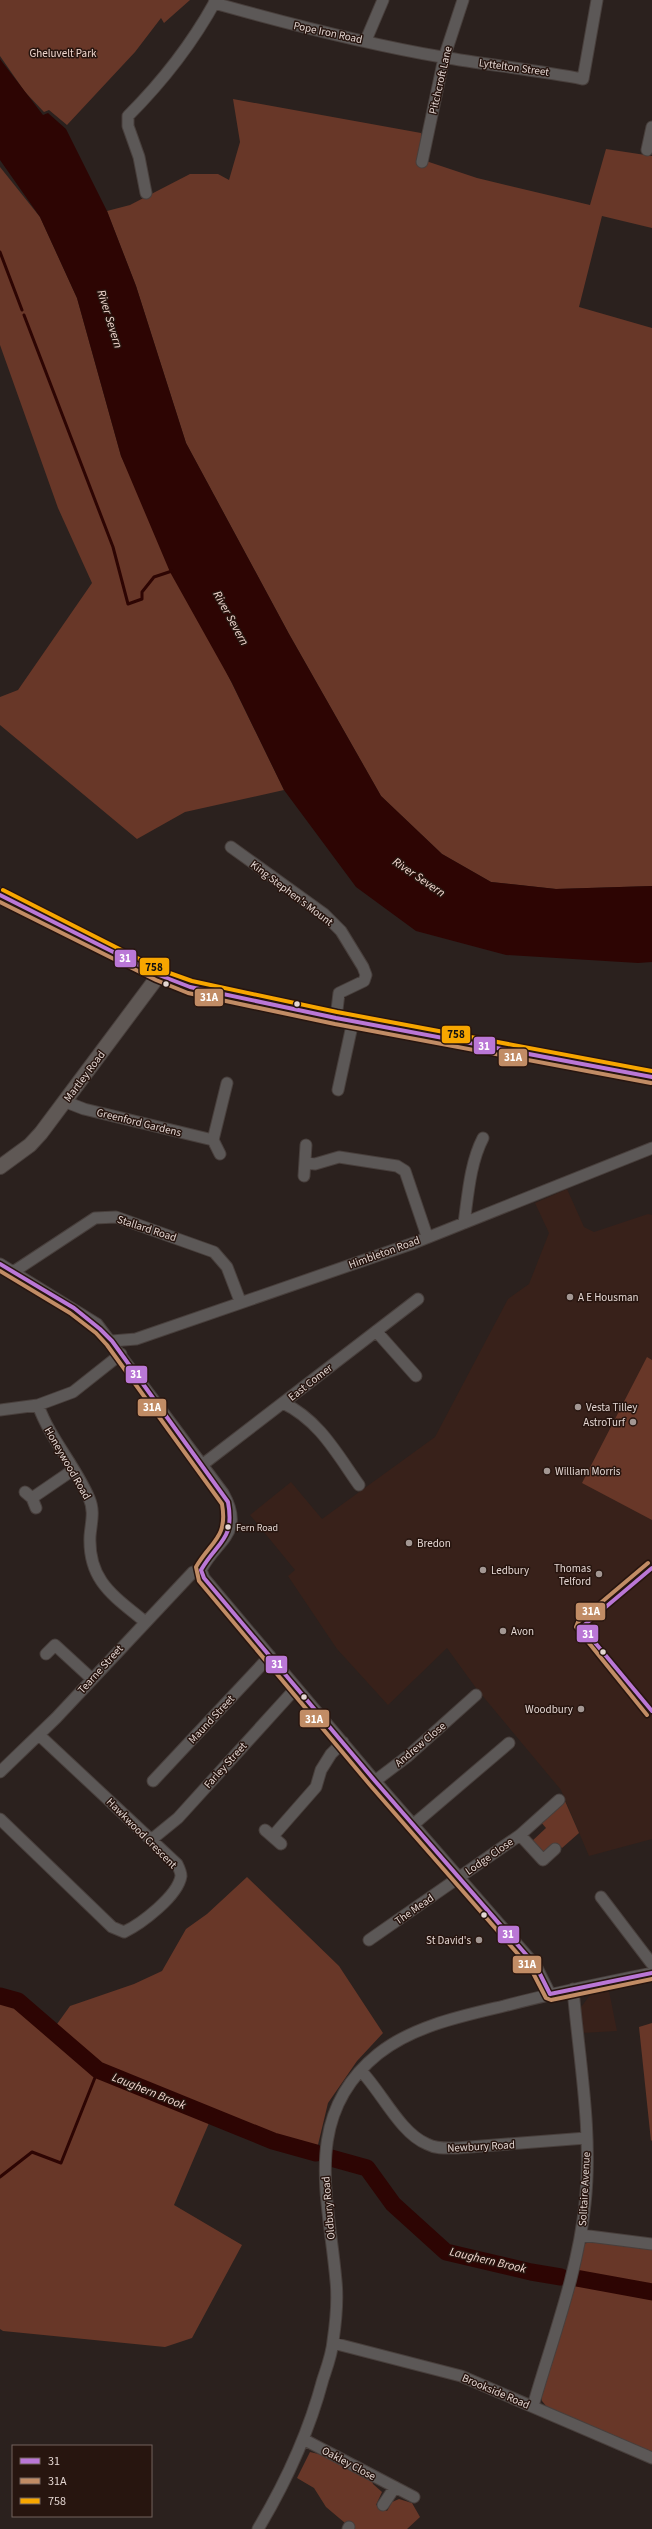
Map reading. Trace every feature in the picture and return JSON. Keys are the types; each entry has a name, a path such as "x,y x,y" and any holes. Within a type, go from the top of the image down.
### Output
{"main road":[{"path":"0,895 159,975 190,987 336,1018 652,1077"},
{"name":"Martley Road","path":"0,1167 30,1145 66,1102 159,975"}],"street":[{"path":"366,40 383,0"},
{"name":"Pitchcroft Lane","path":"422,162 444,58 463,0"},
{"name":"Lyttelton Street","path":"444,58 526,68 583,79 597,0"},
{"path":"146,193 139,157 128,126 128,116 165,77 195,37 215,1"},
{"name":"Pope Iron Road","path":"215,1 296,26 444,58"},
{"path":"647,150 652,127"},
{"name":"King Stephen's Mount","path":"231,847 324,914 341,931 364,967 366,975 364,981 339,993 336,1018"},
{"path":"338,1090 353,1021"},
{"path":"220,1154 213,1140 227,1082"},
{"name":"Greenford Gardens","path":"66,1102 84,1109 213,1140"},
{"path":"464,1222 472,1172 483,1138"},
{"path":"304,1176 306,1145"},
{"name":"Himbleton Road","path":"112,1341 136,1339 427,1236 652,1148"},
{"path":"306,1163 315,1164 339,1157 397,1166 405,1171 427,1236"},
{"name":"Stallard Road","path":"13,1272 95,1218 116,1217 214,1252 227,1267 240,1301"},
{"path":"0,1264 84,1314 97,1324 112,1341 223,1493 231,1517 226,1539 206,1561 201,1570 204,1578 374,1781 414,1824 536,1966 550,1994"},
{"name":"East Comer","path":"202,1465 418,1299"},
{"path":"376,1331 416,1376"},
{"path":"0,1410 38,1405 72,1392 121,1354"},
{"path":"283,1403 295,1409 317,1426 359,1485"},
{"name":"Honeywood Road","path":"38,1405 52,1437 89,1498 93,1511 90,1536 92,1564 104,1588 144,1621"},
{"path":"31,1499 73,1470"},
{"name":"Tearne Street","path":"0,1772 92,1679 144,1621 193,1572 201,1570"},
{"path":"46,1654 55,1645 92,1679"},
{"name":"Maund Street","path":"153,1782 270,1656"},
{"name":"Farley Street","path":"152,1840 178,1818 296,1688"},
{"name":"Andrew Close","path":"374,1781 408,1756 462,1702 476,1696"},
{"name":"Hawkwood Crescent","path":"0,1819 112,1927 124,1932 134,1927 168,1899 177,1888 181,1875 177,1864 39,1734"},
{"path":"282,1844 269,1833 316,1787 321,1770 331,1754 342,1742"},
{"path":"414,1824 509,1743"},
{"name":"Lodge Close","path":"458,1877 520,1835 559,1800"},
{"name":"Lodge Close","path":"520,1835 543,1860 555,1850"},
{"name":"The Mead","path":"369,1940 458,1877"},
{"path":"601,1897 652,1964"},
{"name":"Oldbury Road","path":"258,2529 272,2505 303,2439 333,2343 336,2281 324,2180 327,2138 340,2098 361,2071 378,2054 410,2035 457,2017 550,1994 652,1972"},
{"name":"Solitaire Avenue","path":"533,2406 581,2235 585,2203 586,2138 573,1989"},
{"name":"Newbury Road","path":"361,2071 375,2085 399,2120 426,2144 441,2148 457,2148 586,2138"},
{"path":"581,2235 652,2244"},
{"name":"Brookside Road","path":"333,2343 461,2376 652,2458"},
{"name":"Oakley Close","path":"303,2439 414,2497"},
{"path":"383,2505 395,2487"}],"shaded area":[{"path":"567,1189 584,1227 594,1232 648,1214 652,1215 652,1839 589,1856 561,1790 476,1688 447,1648 388,1705 337,1649 288,1576 295,1570 250,1515 291,1482 322,1519 435,1437 508,1299 529,1284 549,1233 535,1203"},
{"path":"609,1991 617,2031 582,2033 579,2010 590,1995"}],"green space":[{"name":"Gheluvelt Park","path":"0,0 190,0 164,23 161,18 135,52 67,125 49,110 44,112 25,92 0,56"},
{"path":"233,99 421,133 426,161 477,178 590,205 606,149 652,156 652,228 602,216 579,307 652,328 652,886 556,889 491,882 442,854 381,796 289,634 186,443 136,286 107,211 130,205 190,174 218,174 229,180 240,142"},
{"path":"0,167 40,217 77,298 121,456 284,790 185,812 137,839 0,725 0,697 18,690 92,583 58,508 0,345"},
{"name":"AstroTurf","path":"647,1357 652,1360 652,1520 582,1483"},
{"path":"565,1801 579,1833 562,1848 557,1843 546,1853 542,1854 531,1842 546,1828 540,1821"},
{"path":"247,1877 339,1966 383,2033 357,2061 328,2103 316,2153 273,2141 212,2116 174,2205 242,2245 192,2338 165,2347 3,2331 0,2329 0,1996 18,2001 52,2031 70,2006 134,1984 162,1971 186,1929 207,1914"},
{"path":"652,2023 652,2140 651,2141 639,2027"},
{"path":"592,2241 652,2249 652,2452 547,2407 542,2401 541,2394 584,2244"},
{"path":"310,2452 323,2455 372,2481 373,2484 382,2492 376,2505 387,2511 392,2502 399,2499 412,2503 420,2517 407,2529 355,2529 353,2524 345,2523 326,2507 314,2488 297,2478"}],"water":[{"name":"River Severn","path":"0,59 43,115 48,113 66,129 107,211 136,286 186,443 289,634 381,796 442,854 491,882 556,889 652,886 652,962 638,963 506,955 416,931 356,887 284,790 232,683 170,572 121,456 77,298 40,217 0,160"}],"waterway":[{"path":"0,252 22,310"},
{"path":"24,315 113,547 128,604 142,599 142,592 154,577 172,571"},
{"name":"Laughern Brook","path":"0,1996 18,2001 98,2070 273,2141 316,2153"},
{"path":"0,2177 32,2152 61,2163 98,2070"},
{"name":"Laughern Brook","path":"331,2158 367,2168 393,2204 446,2252 531,2272 561,2277"},
{"name":"Laughern Brook","path":"576,2278 652,2292"}],"transit line":[{"name":"758","path":"3,890 161,970 192,981 337,1012 652,1071"},
{"name":"31","path":"0,895 159,975 190,987 336,1018 652,1077"},
{"name":"31A","path":"0,902 156,980 188,993 335,1024 651,1083"},
{"name":"31","path":"0,1264 74,1308 112,1341 228,1502 230,1515 227,1533 201,1570 204,1578 375,1781 536,1966 550,1994 652,1973"},
{"name":"31A","path":"0,1271 70,1313 96,1333 107,1345 222,1504 223,1525 217,1538 196,1567 199,1581 370,1785 531,1969 546,1998 551,2000 652,1979"},
{"name":"31A","path":"647,1715 576,1627 578,1622 648,1563"},
{"name":"31","path":"652,1568 582,1627 652,1711"}],"place":[{"name":"A E Housman","path":"570,1297"},
{"name":"Vesta Tilley","path":"578,1407"},
{"name":"AstroTurf","path":"633,1422"},
{"name":"William Morris","path":"547,1471"},
{"name":"Fern Road","path":"228,1527"},
{"name":"Bredon","path":"409,1543"},
{"name":"Ledbury","path":"483,1570"},
{"name":"Thomas Telford","path":"599,1574"},
{"name":"Avon","path":"503,1631"},
{"name":"Woodbury","path":"581,1709"},
{"name":"St David's","path":"479,1940"}]}
